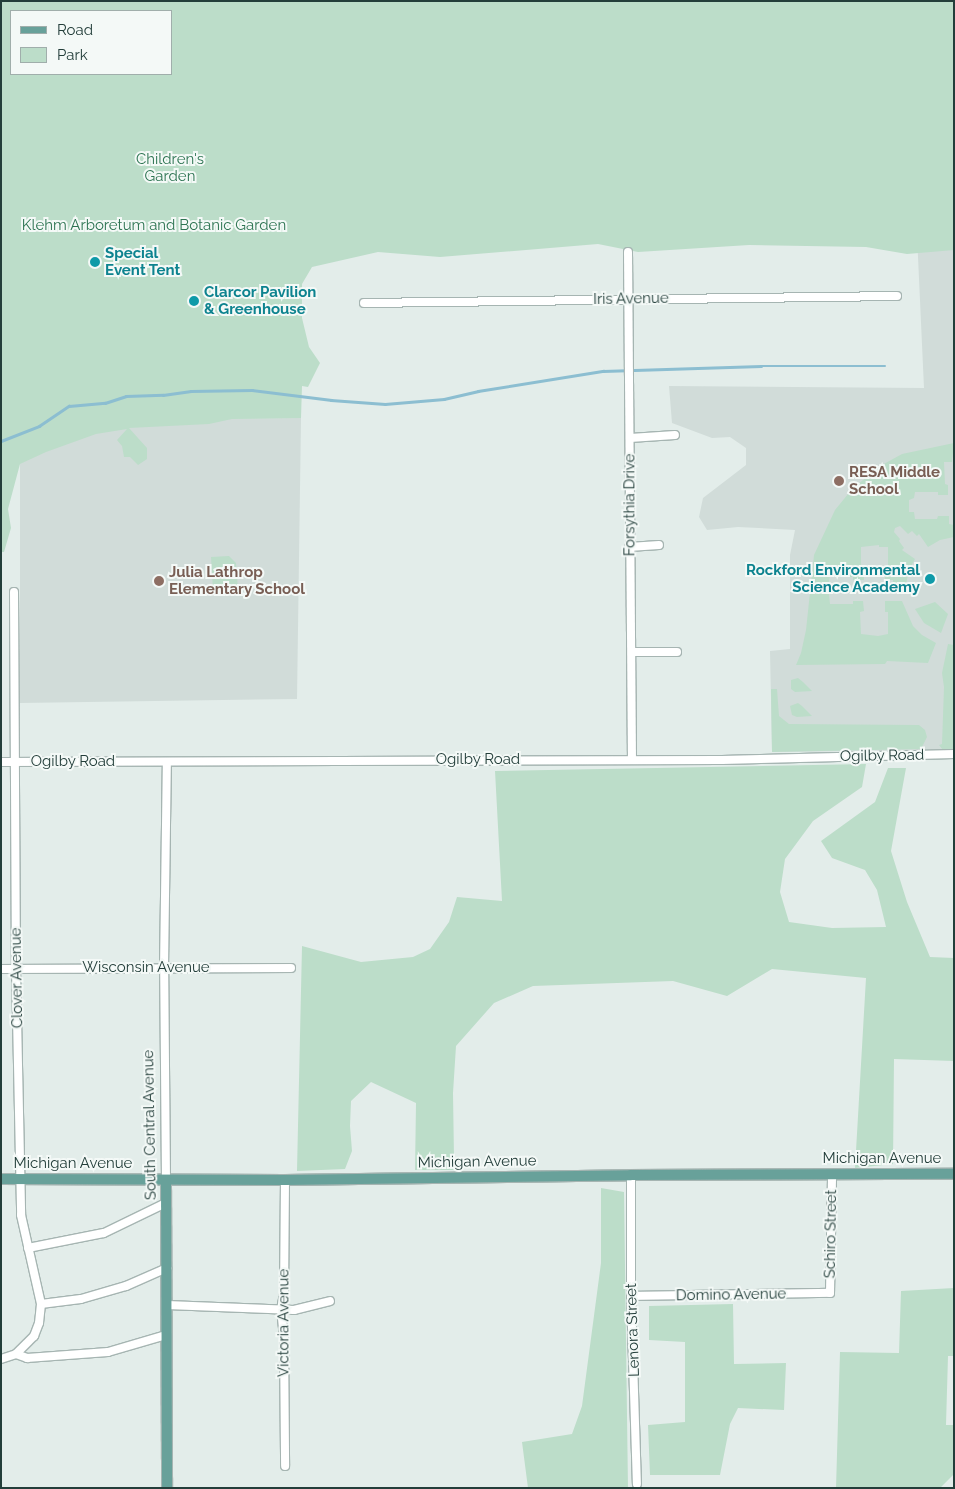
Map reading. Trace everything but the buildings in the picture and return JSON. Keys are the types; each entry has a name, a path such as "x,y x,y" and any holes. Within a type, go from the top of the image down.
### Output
{"main road":[{"name":"Michigan Avenue","path":"1,1179 285,1180 631,1175 954,1174"},
{"name":"South Central Avenue","path":"166,1180 167,1488"}],"street":[{"name":"Forsythia Drive","path":"628,252 629,547 633,652 632,759"},
{"name":"Iris Avenue","path":"364,303 897,296"},
{"path":"630,438 675,435"},
{"path":"629,547 659,545"},
{"name":"Clover Avenue","path":"14,592 16,969 21,1215 41,1304 39,1323 34,1336 16,1354"},
{"path":"633,652 677,652"},
{"name":"Ogilby Road","path":"1,762 722,760 954,754"},
{"name":"South Central Avenue","path":"166,1180 164,968 167,762"},
{"name":"Wisconsin Avenue","path":"1,969 292,968"},
{"name":"Schiro Street","path":"830,1293 832,1174"},
{"name":"Lenora Street","path":"631,1175 631,1296 637,1484"},
{"name":"Victoria Avenue","path":"285,1180 284,1294 281,1309 284,1339 285,1466"},
{"path":"28,1248 104,1233 166,1203"},
{"path":"41,1304 81,1299 126,1286 166,1268"},
{"name":"Domino Avenue","path":"631,1296 830,1293"},
{"path":"167,1305 294,1310 330,1301"},
{"path":"1,1358 16,1354 27,1358 108,1352 166,1335"}],"shaded area":[{"name":"RESA Middle School","path":"954,234 954,750 772,752 770,651 790,649 790,555 795,530 738,527 707,530 699,517 703,498 746,465 746,448 730,437 712,438 672,423 669,386 924,388 917,235"},
{"name":"Julia Lathrop Elementary School","path":"301,418 297,699 20,703 20,448 112,419"}],"green space":[{"name":"Klehm Arboretum and Botanic Garden","path":"1,1 954,1 954,250 907,254 866,247 749,245 638,252 598,244 440,257 378,252 312,267 302,284 302,318 309,347 320,363 308,387 302,386 301,418 232,419 209,424 129,428 147,448 147,459 138,465 130,457 124,457 122,446 117,440 127,429 96,434 46,452 20,464 8,509 11,528 4,552 1,552"},
{"path":"954,443 952,462 944,462 945,484 948,485 948,495 938,495 938,492 915,492 914,498 909,500 909,512 914,512 915,519 937,519 938,516 949,516 949,524 954,525 954,537 940,540 928,547 919,534 917,536 912,531 908,534 900,526 895,528 894,532 904,548 902,550 915,559 909,570 905,589 893,589 893,580 885,580 885,569 888,569 888,547 879,547 879,545 861,547 861,569 864,569 864,580 853,580 853,577 830,577 828,585 830,604 853,604 853,601 863,601 864,611 860,612 861,634 878,636 888,634 888,612 885,612 885,601 902,601 913,626 922,635 936,643 928,663 887,661 885,664 796,665 801,653 806,630 814,555 835,510 853,488 882,465 902,454"},
{"path":"229,556 236,563 238,589 213,590 211,557"},
{"path":"935,602 948,614 941,633 924,623 915,609"},
{"path":"948,644 954,645 954,750 943,750 939,745 942,744 944,687 942,673"},
{"path":"798,678 812,691 795,692 791,689 791,680"},
{"path":"771,689 777,689 779,716 789,724 919,725 925,730 927,737 921,749 772,752"},
{"path":"798,703 812,716 797,717 792,715 790,706"},
{"path":"866,764 862,787 813,821 785,859 780,892 789,922 832,928 886,927 877,890 865,870 832,858 821,841 875,802 888,768 906,768 891,851 907,902 930,957 954,958 954,1061 894,1059 893,1164 855,1168 866,978 772,969 727,996 673,981 533,986 494,1003 456,1046 453,1093 454,1158 457,1170 415,1170 416,1103 371,1082 351,1101 352,1151 345,1169 297,1171 302,946 361,962 413,957 430,949 449,922 457,897 502,901 495,771"},
{"path":"601,1188 624,1192 628,1488 528,1488 522,1442 572,1434 582,1406 601,1263"},
{"path":"954,1288 954,1356 948,1356 946,1425 954,1425 954,1474 940,1488 836,1488 840,1352 899,1353 901,1291"},
{"path":"733,1304 734,1364 786,1363 784,1410 738,1408 730,1424 720,1475 650,1475 648,1425 685,1422 685,1342 649,1340 649,1306"}],"waterway":[{"path":"1,441 39,426 69,406 105,403 126,396 163,395 191,391 252,390 331,400 385,404 444,399 478,391 603,371 761,366 885,366"}],"place":[{"name":"Special Event Tent","path":"95,262"},
{"name":"Clarcor Pavilion & Greenhouse","path":"194,301"},
{"name":"RESA Middle School","path":"839,481"},
{"name":"Rockford Environmental Science Academy","path":"930,579"},
{"name":"Julia Lathrop Elementary School","path":"159,581"}],"park label":[{"name":"Children's Garden","path":"170,168"}]}
